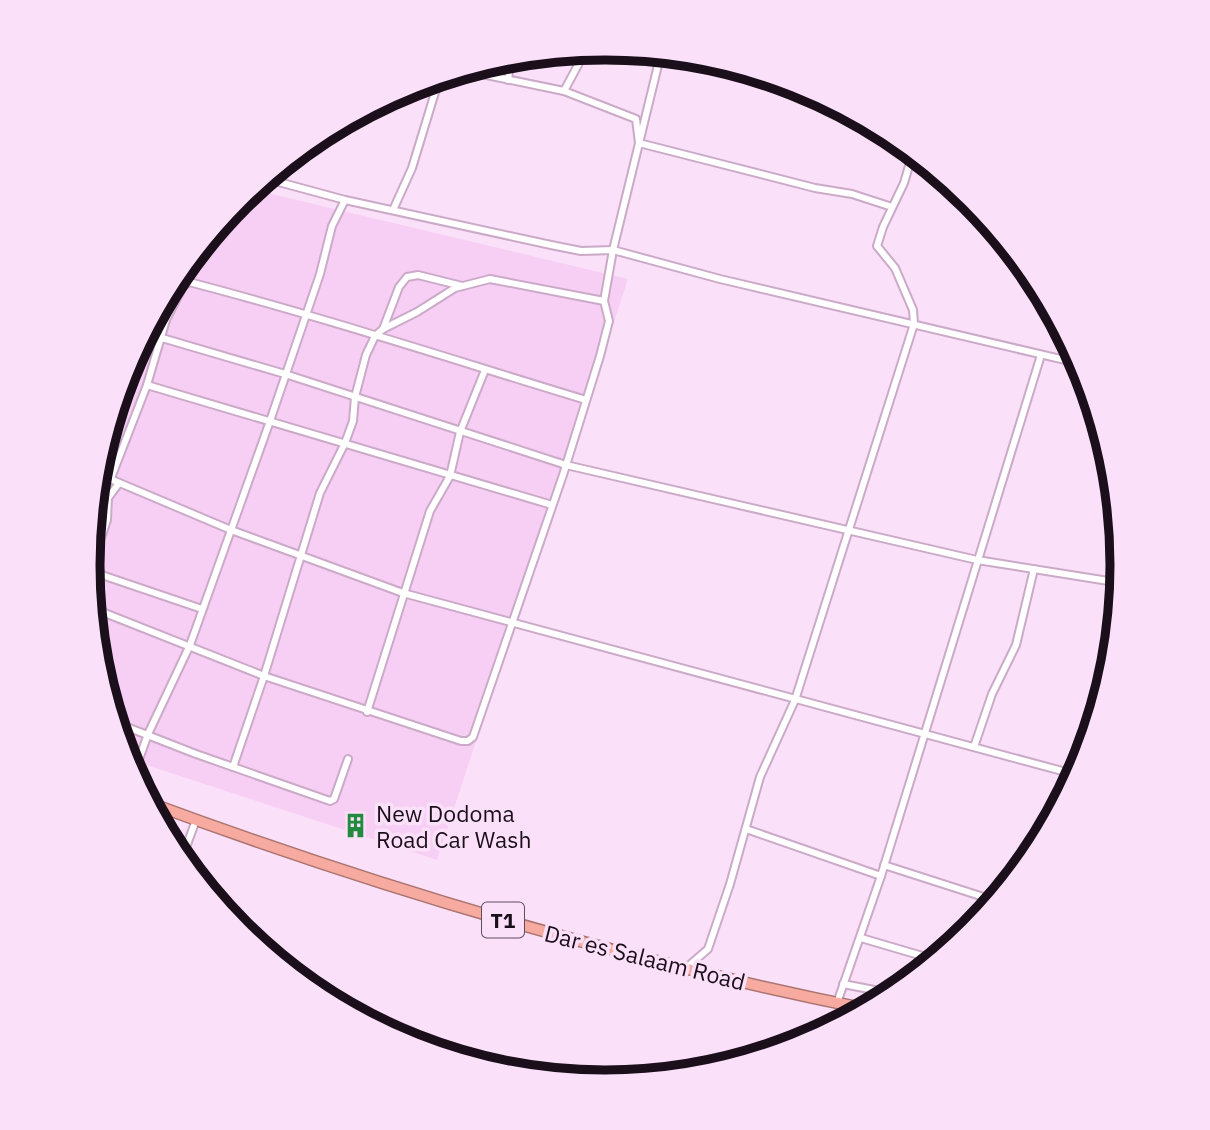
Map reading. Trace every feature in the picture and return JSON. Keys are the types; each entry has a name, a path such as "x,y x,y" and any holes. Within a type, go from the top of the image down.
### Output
{"highway":[{"name":"Dar es Salaam Road","path":"161,807 482,915 685,969 852,1006"}],"street":[{"path":"564,91 579,61"},
{"path":"102,612 264,676 367,712 468,741 478,727 513,623 566,465 609,321 604,301 613,250 659,63"},
{"path":"508,80 510,68"},
{"path":"483,75 564,91 636,119 639,142"},
{"path":"393,210 412,168 436,89"},
{"path":"639,142 815,188 852,194 892,207"},
{"path":"685,969 708,949 760,777 795,700 914,324 913,310 895,268 877,247 878,238 902,189 910,162"},
{"path":"276,181 345,200 551,245 581,251 613,250 707,276 1067,361"},
{"path":"139,760 190,645 271,421 320,274 332,226 345,200"},
{"path":"383,329 399,287 407,277 418,275 462,286"},
{"path":"233,766 264,676 320,493 353,421 355,397 374,336 462,286 484,280 500,280 604,301"},
{"path":"111,478 147,385 166,320 184,286 189,282 306,313 586,400"},
{"path":"154,336 285,374 566,465 977,560 1110,581"},
{"path":"838,1003 881,876 1041,355"},
{"path":"367,712 430,511 450,476 460,432 485,370"},
{"path":"147,385 552,505"},
{"path":"107,477 230,530 404,593 1066,772"},
{"path":"101,538 107,520 108,498 120,482"},
{"path":"974,747 992,694 1016,645 1034,569"},
{"path":"100,577 202,609"},
{"path":"126,726 196,754 332,801 348,759"},
{"path":"186,847 196,820"},
{"path":"746,829 881,876"},
{"path":"884,866 985,898"},
{"path":"861,938 924,957"},
{"path":"843,984 877,991"}],"shaded area":[{"path":"264,192 628,279 437,860 140,763 117,696 104,631 101,532 109,466 126,403 152,341 185,284 225,232"}],"water":[{"path":"565,1065 599,1070 572,1069 552,1067"}],"place":[{"name":"New Dodoma Road Car Wash","path":"356,826"}]}
